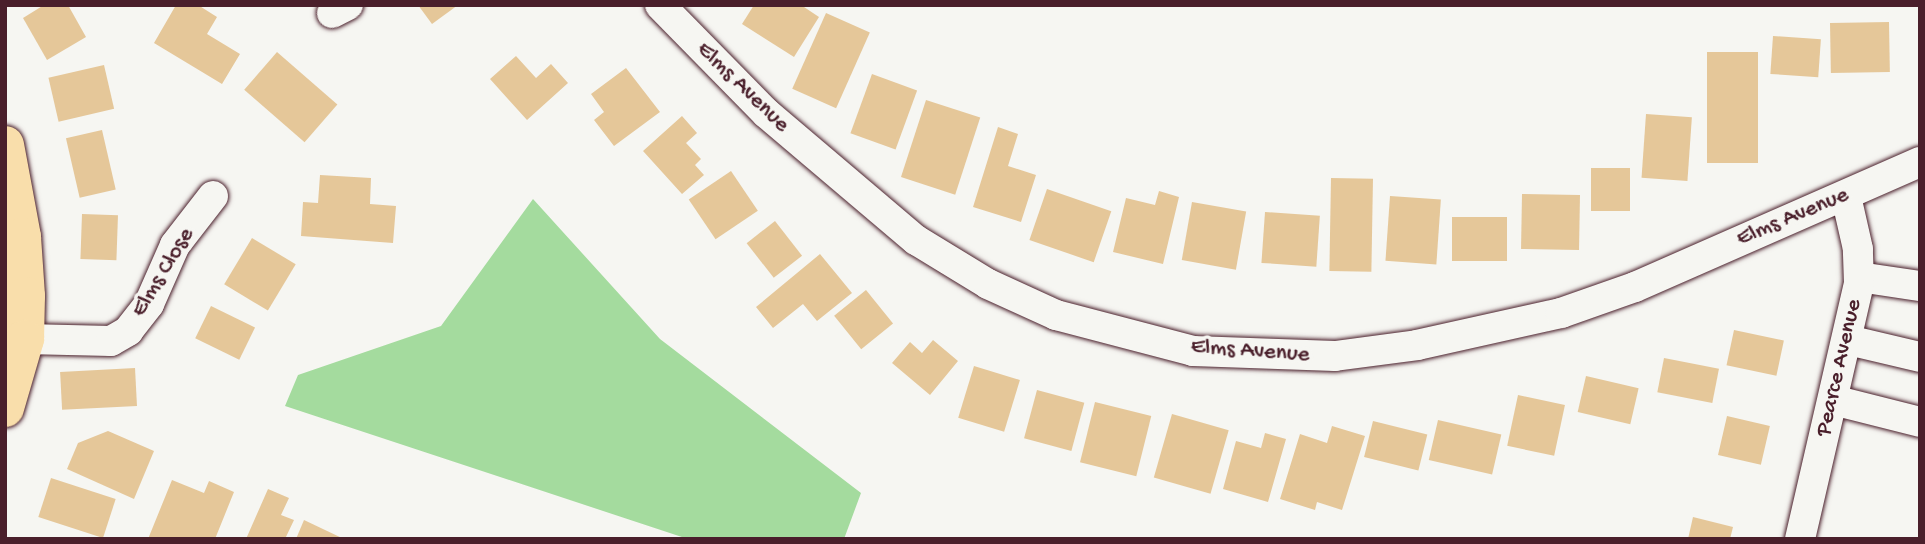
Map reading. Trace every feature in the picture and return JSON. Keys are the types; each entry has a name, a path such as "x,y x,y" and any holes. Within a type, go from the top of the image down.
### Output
{"main road":[{"path":"5,145 22,237 25,339 5,408"}],"street":[{"name":"Elms Avenue","path":"660,5 766,113 916,240 988,284 1056,315 1193,351 1335,356 1502,327 1635,287 1920,162"},
{"name":"Elms Close","path":"25,339 111,341 128,331 149,304 175,246 213,196"},
{"name":"Pearce Avenue","path":"1800,539 1848,340 1859,277 1858,248 1846,196"},
{"path":"1859,277 1920,286"},
{"path":"1848,340 1920,357"},
{"path":"1833,400 1920,422"}],"green space":[{"path":"533,199 660,339 861,493 844,539 688,539 285,406 298,375 441,326"}],"building":[{"path":"44,5 68,5 86,37 47,60 23,18"},
{"path":"176,5 198,5 217,17 207,34 240,54 222,84 154,43"},
{"path":"418,5 458,5 432,24"},
{"path":"754,5 801,5 819,17 794,57 742,24"},
{"path":"826,13 870,33 836,108 792,89"},
{"path":"1889,22 1890,72 1831,73 1830,23"},
{"path":"1773,36 1821,39 1818,77 1770,74"},
{"path":"277,52 337,104 305,142 244,90"},
{"path":"1707,52 1758,52 1758,163 1707,163"},
{"path":"516,56 536,78 551,64 568,83 527,120 490,79"},
{"path":"104,65 114,109 59,122 48,78"},
{"path":"626,68 660,112 614,146 594,120 604,112 591,94"},
{"path":"872,74 917,90 896,150 850,133"},
{"path":"926,100 980,118 955,195 901,177"},
{"path":"1646,114 1692,117 1687,181 1642,178"},
{"path":"682,116 697,133 686,143 701,159 695,165 704,175 682,194 643,151"},
{"path":"998,127 1018,134 1008,166 1036,175 1021,222 973,207"},
{"path":"102,130 116,189 80,198 66,138"},
{"path":"1591,168 1630,168 1630,211 1591,211"},
{"path":"731,171 758,211 716,239 689,200"},
{"path":"320,175 371,178 370,204 396,206 393,243 301,236 303,202 318,203"},
{"path":"1331,178 1373,179 1371,272 1329,271"},
{"path":"1047,189 1111,211 1094,262 1029,240"},
{"path":"1159,191 1179,197 1163,264 1113,252 1126,198 1155,205"},
{"path":"1522,194 1580,195 1579,250 1521,249"},
{"path":"1390,196 1441,200 1436,264 1385,261"},
{"path":"1192,202 1246,212 1236,270 1182,260"},
{"path":"1265,212 1320,216 1316,267 1261,263"},
{"path":"82,214 118,215 116,260 80,259"},
{"path":"1452,217 1507,217 1507,261 1452,261"},
{"path":"775,221 802,256 774,278 747,243"},
{"path":"252,238 296,264 268,311 224,284"},
{"path":"820,254 852,293 817,321 803,304 773,328 756,307"},
{"path":"866,290 893,323 861,349 834,316"},
{"path":"211,306 255,327 239,360 195,338"},
{"path":"1734,330 1784,341 1776,376 1727,365"},
{"path":"933,340 958,361 930,395 892,363 910,342 922,353"},
{"path":"1664,358 1719,369 1712,403 1657,392"},
{"path":"974,366 1020,380 1004,432 958,418"},
{"path":"135,368 137,406 62,410 60,372"},
{"path":"1586,376 1639,388 1630,424 1578,412"},
{"path":"1037,390 1084,403 1071,451 1024,438"},
{"path":"1518,395 1565,405 1554,456 1507,446"},
{"path":"1095,402 1151,416 1136,476 1080,462"},
{"path":"1172,414 1229,430 1211,494 1154,477"},
{"path":"1727,416 1770,426 1761,465 1718,455"},
{"path":"1438,420 1501,435 1492,475 1429,460"},
{"path":"1373,421 1427,435 1418,470 1364,457"},
{"path":"1332,426 1365,436 1342,510 1317,502 1315,510 1280,499 1300,434 1327,443"},
{"path":"108,431 154,451 134,499 67,469 78,443"},
{"path":"1265,433 1286,439 1268,502 1223,489 1236,441 1261,448"},
{"path":"51,478 116,499 103,538 38,517"},
{"path":"172,480 204,493 209,481 234,492 215,539 148,539"},
{"path":"268,489 289,498 281,515 294,520 285,539 246,539"},
{"path":"1693,517 1733,527 1730,539 1688,539"},
{"path":"304,520 344,539 296,539"}]}
